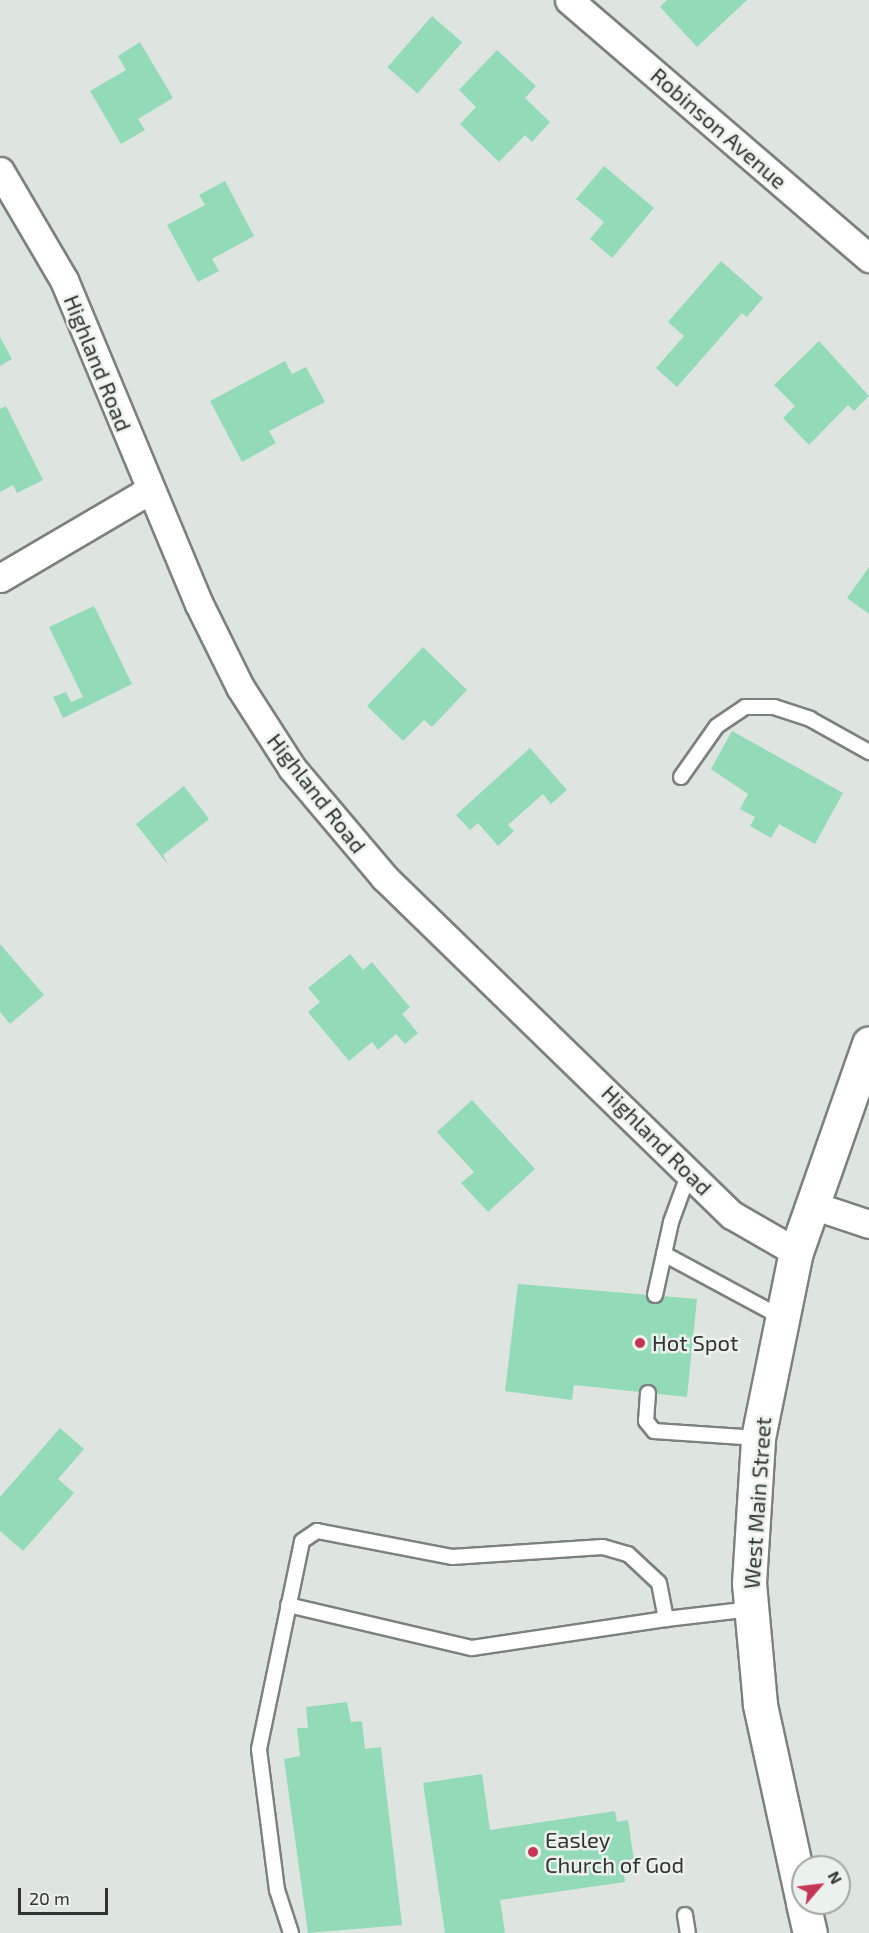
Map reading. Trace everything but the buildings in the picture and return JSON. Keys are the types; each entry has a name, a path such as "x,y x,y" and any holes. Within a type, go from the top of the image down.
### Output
{"main road":[{"name":"West Main Street","path":"793,1855 760,1704 751,1609 758,1438 796,1252 869,1043"},
{"name":"West Main Street","path":"806,1915 810,1933"}],"street":[{"name":"Robinson Avenue","path":"569,0 869,258"},
{"name":"Highland Road","path":"0,171 64,280 150,490 240,687 292,768 384,878 690,1170 732,1215 796,1252"},
{"path":"0,578 150,490"},
{"path":"812,1205 869,1224"}],"lane":[{"path":"681,777 717,726 745,707 774,707 810,719 869,752"},
{"path":"655,1295 664,1254 690,1170"},
{"path":"664,1254 781,1317"},
{"path":"648,1393 646,1421 654,1431 758,1438"},
{"path":"291,1933 277,1890 259,1749 302,1541 317,1531 452,1557 603,1547 628,1554 659,1583 666,1619"},
{"path":"288,1605 471,1648 666,1619 751,1609"},
{"path":"685,1915 688,1933"}],"place":[{"name":"Hot Spot","path":"640,1343"},
{"name":"Easley Church of God","path":"533,1852"}]}
